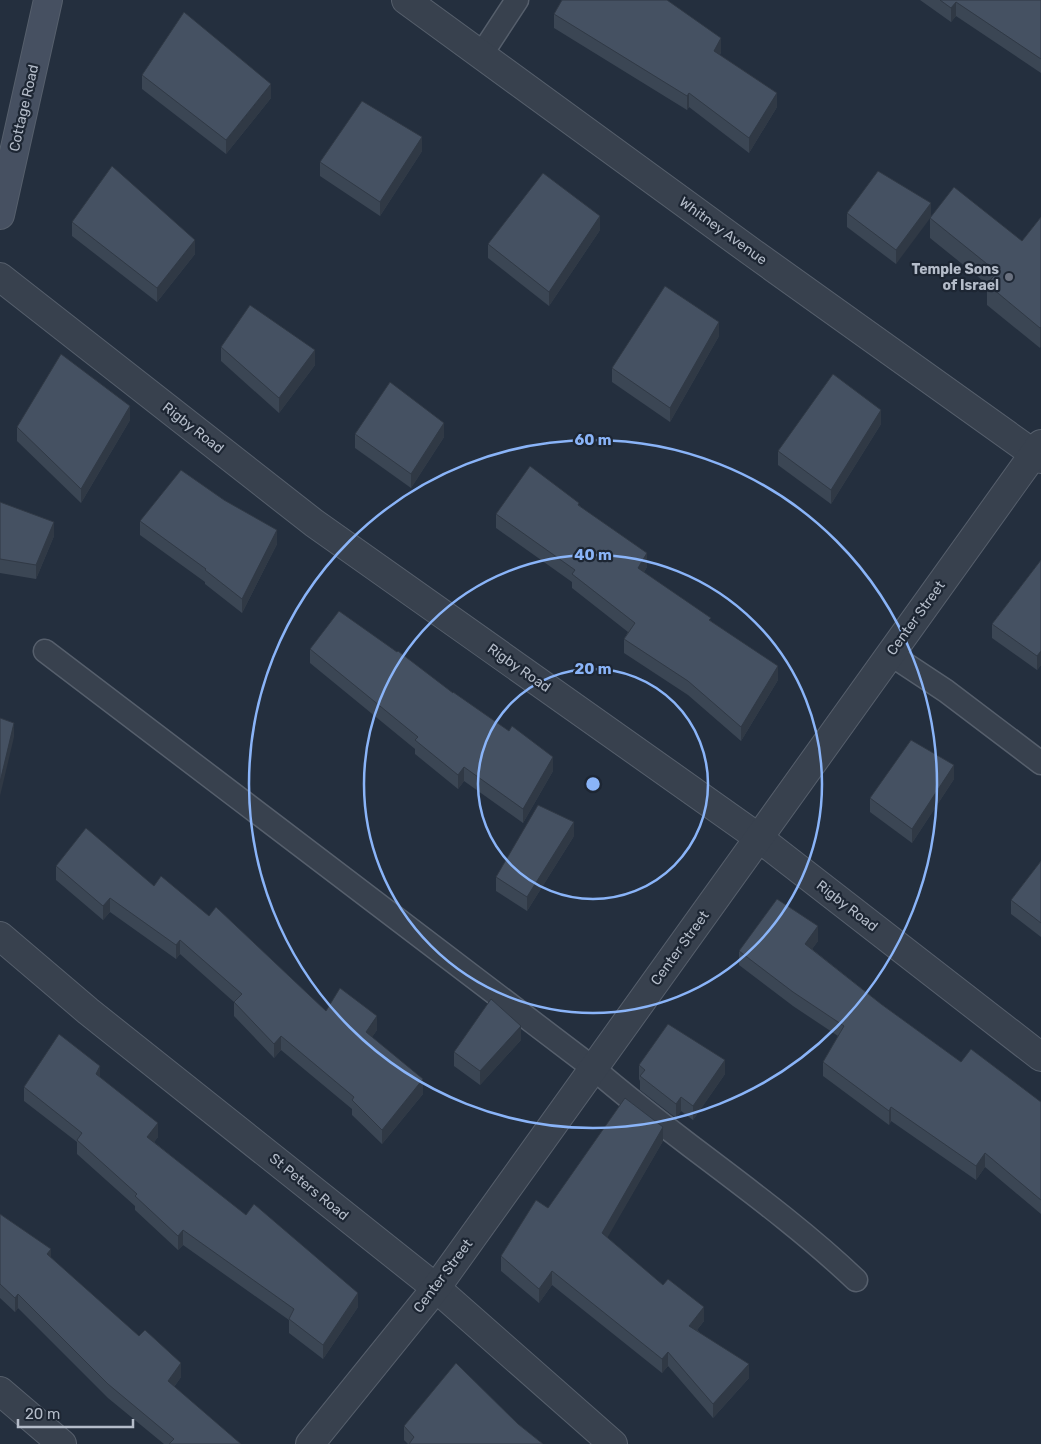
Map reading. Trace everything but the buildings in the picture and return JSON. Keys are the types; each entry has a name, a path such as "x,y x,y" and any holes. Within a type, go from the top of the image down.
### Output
{"main road":[{"name":"Cottage Road","path":"0,215 48,0"}],"street":[{"name":"Whitney Avenue","path":"406,0 753,253 1039,452"},
{"name":"Rigby Road","path":"0,277 314,523 759,838 1041,1057"},
{"name":"Center Street","path":"310,1444 436,1288 890,654 1039,452"},
{"name":"St Peters Road","path":"0,936 96,1018 436,1288 614,1444"},
{"path":"0,1391 62,1444"}],"lane":[{"path":"481,55 517,0"},
{"path":"44,651 593,1068 634,1104 790,1224 856,1280"},
{"path":"890,654 946,691 1041,763"}],"place":[{"name":"Temple Sons of Israel","path":"1009,277"}]}
